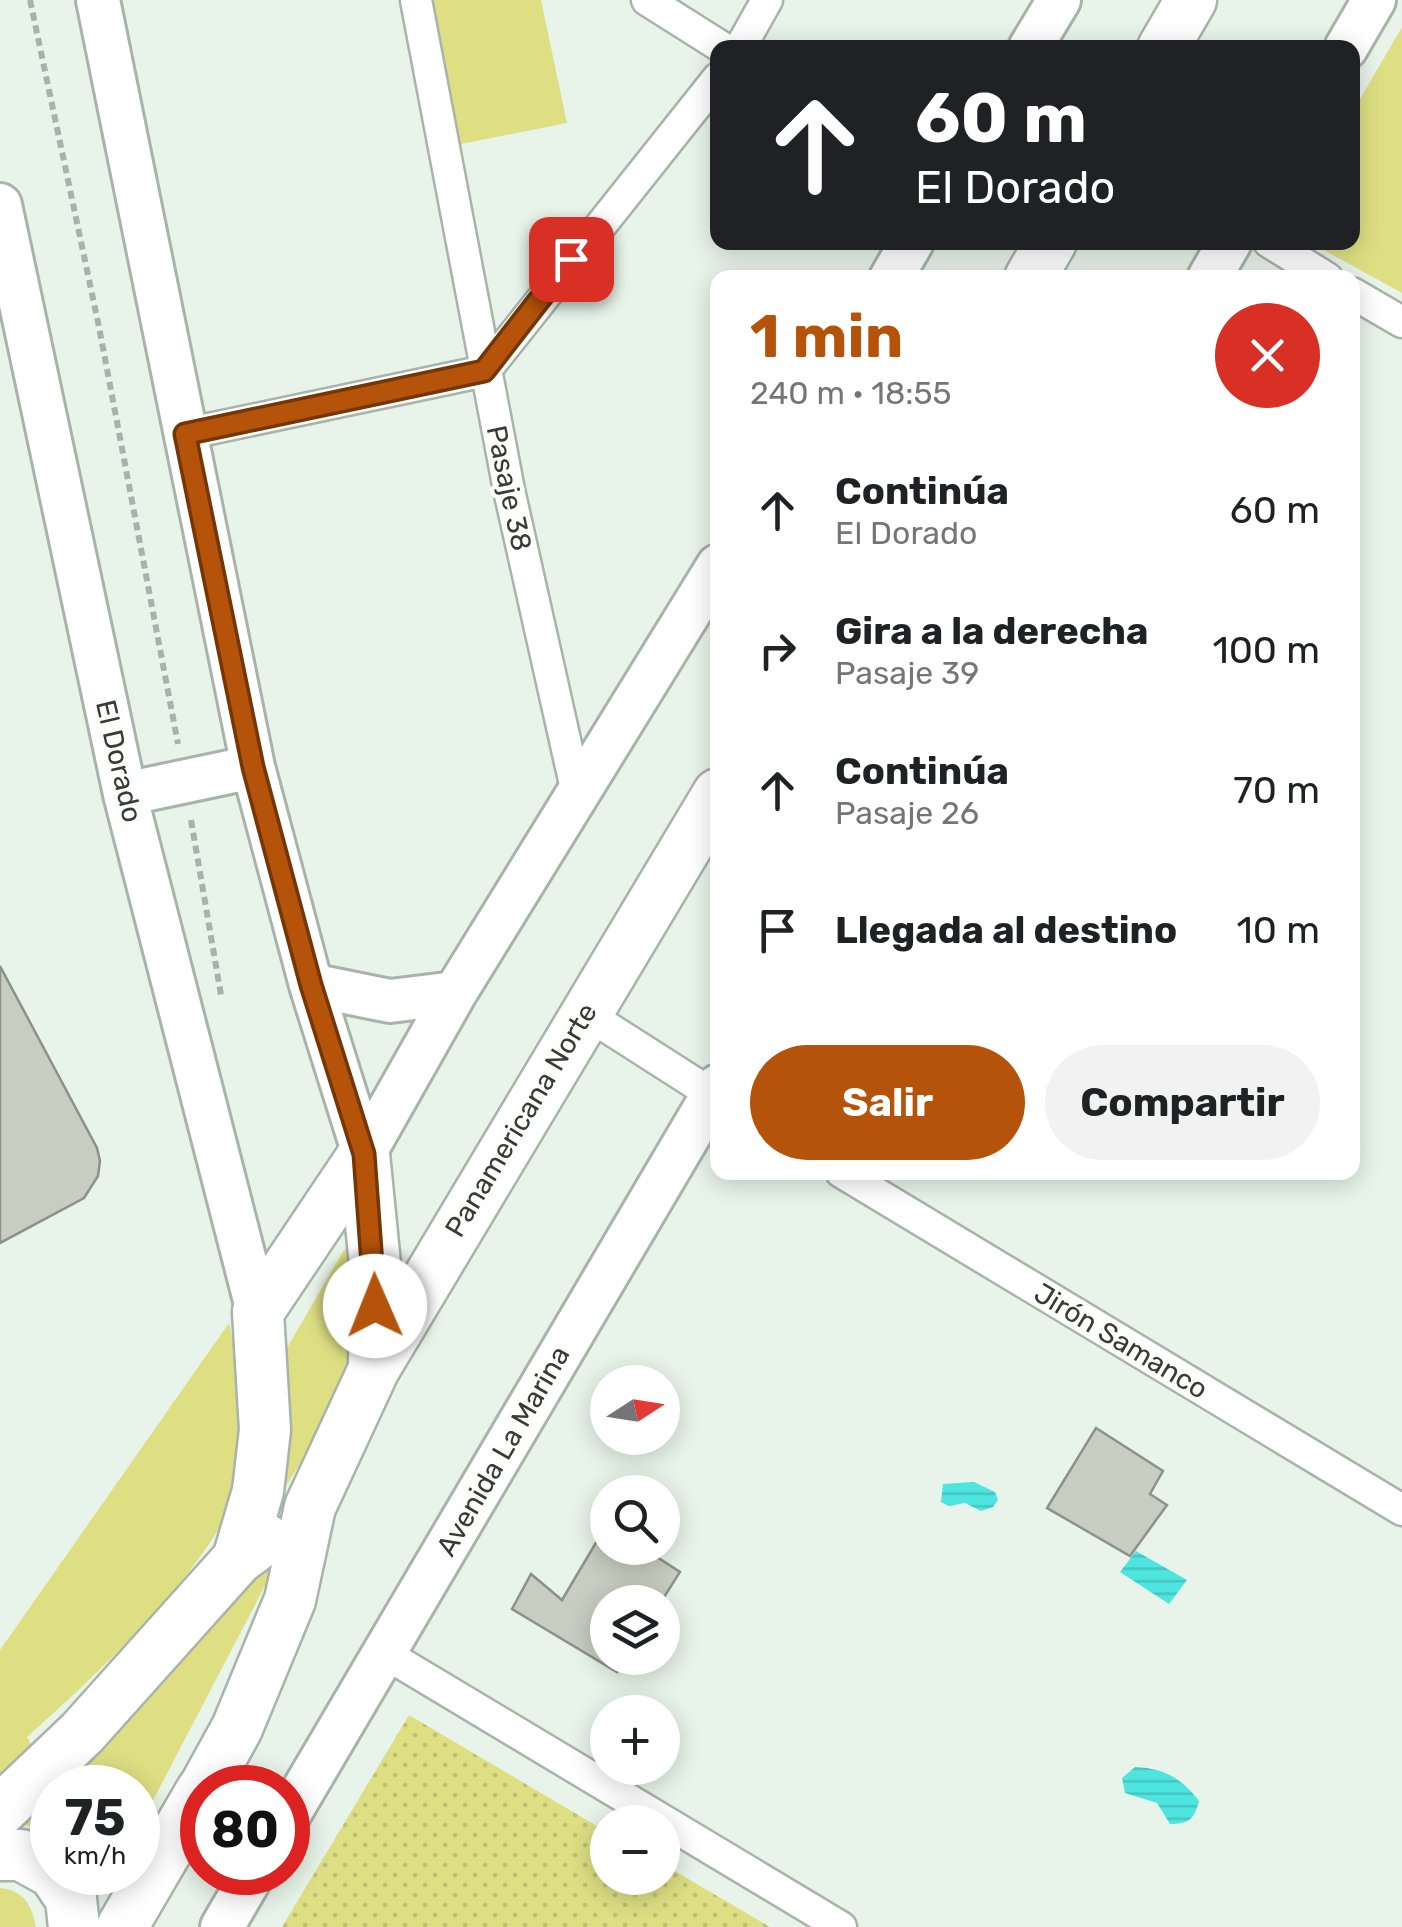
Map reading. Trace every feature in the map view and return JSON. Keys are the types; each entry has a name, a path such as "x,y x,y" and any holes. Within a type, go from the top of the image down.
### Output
{"highway":[{"path":"1168,40 1192,0"},
{"name":"Panamericana Norte","path":"216,1765 237,1728 290,1600 310,1507 374,1369 710,807"},
{"path":"238,1559 258,1491 265,1430 258,1312 364,1154"},
{"path":"364,1154 376,1274 374,1369"},
{"name":"Panamericana Norte","path":"0,1811 82,1733 238,1559 310,1507"},
{"name":"Panamericana Norte","path":"122,1927 180,1828"},
{"path":"0,1856 21,1856 30,1860"},
{"path":"68,1895 74,1927"}],"main road":[{"path":"98,0 253,767 311,985 364,1154"},
{"path":"1035,40 1059,0"},
{"path":"1351,40 1374,0"},
{"name":"El Dorado","path":"0,205 125,794 258,1312"},
{"path":"364,1154 455,994 710,579"},
{"path":"125,794 253,767"},
{"path":"311,985 390,1001 455,994"},
{"name":"Avenida La Marina","path":"310,1779 710,1103"},
{"path":"222,1927 241,1895"}],"street":[{"name":"Pasaje 38","path":"416,0 484,371 578,798"},
{"path":"647,0 710,40"},
{"path":"745,40 768,0"},
{"path":"185,434 484,371 710,88"},
{"path":"1282,250 1314,270"},
{"path":"1360,298 1402,322"},
{"path":"584,1013 710,1089"},
{"name":"Jirón Samanco","path":"854,1180 1402,1510"},
{"path":"384,1654 840,1927"}],"path":[{"path":"30,0 99,326 224,1011"}],"shaded area":[{"path":"427,0 541,0 567,123 456,145"},
{"path":"1402,27 1402,293 1324,250 1360,250 1360,99"},
{"path":"353,1244 354,1367 344,1394 288,1483 280,1487 287,1348 344,1250"},
{"path":"229,1323 246,1431 244,1467 234,1501 187,1575 120,1649 27,1737 34,1749 0,1774 0,1650"},
{"path":"280,1557 160,1787 160,1765 71,1765 239,1584"},
{"path":"409,1715 590,1822 590,1895 680,1895 680,1874 770,1927 282,1927 301,1895 310,1895 310,1880"},
{"path":"30,1809 30,1826 18,1822"},
{"path":"0,1888 25,1900 36,1927 0,1927"}],"water":[{"path":"974,1482 995,1492 998,1500 993,1507 981,1511 965,1503 949,1506 941,1502 943,1484"},
{"path":"1136,1551 1187,1580 1169,1604 1120,1572"},
{"path":"1135,1767 1163,1772 1186,1786 1199,1801 1192,1817 1170,1824 1157,1803 1125,1793 1122,1778"}],"building":[{"path":"0,966 97,1148 100,1161 98,1176 84,1198 0,1243"},
{"path":"1096,1428 1163,1471 1150,1494 1167,1505 1130,1556 1047,1508"},
{"path":"590,1553 590,1565 669,1565 680,1572 672,1585 590,1585 590,1656 512,1609 531,1574 562,1600"}],"route":[{"path":"375,1306 376,1274 364,1154 311,985 253,767 185,434 484,371 571,259"}]}
